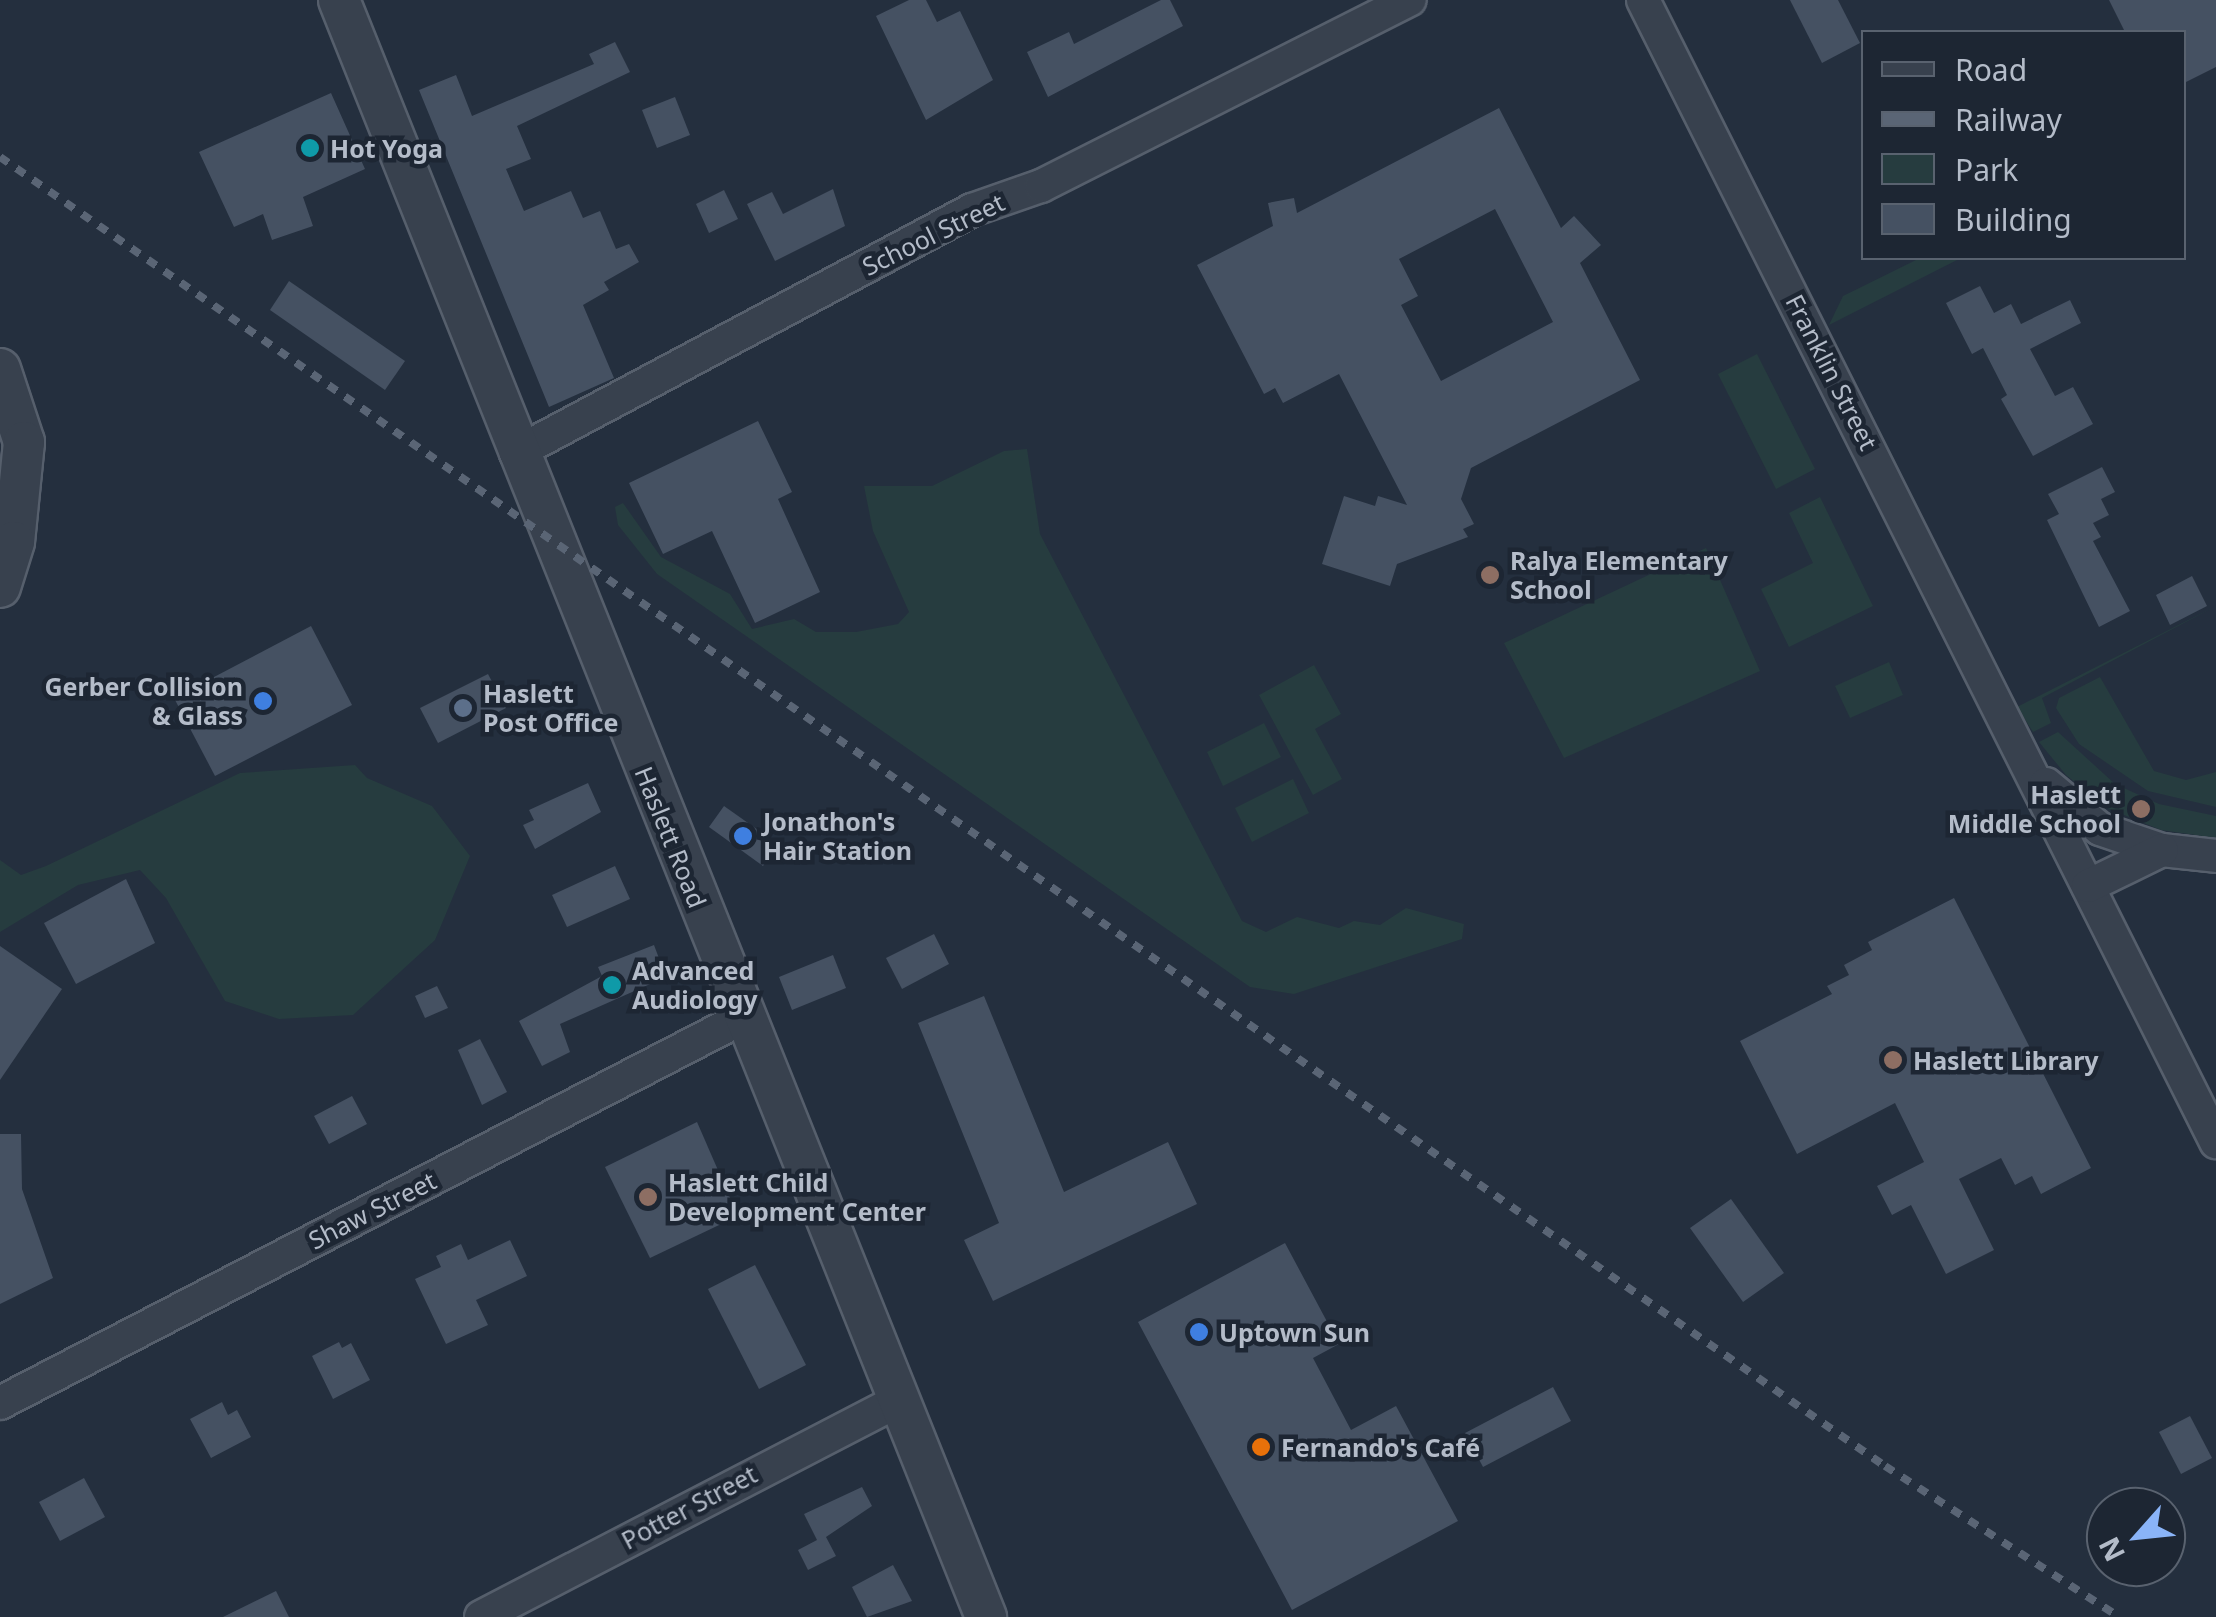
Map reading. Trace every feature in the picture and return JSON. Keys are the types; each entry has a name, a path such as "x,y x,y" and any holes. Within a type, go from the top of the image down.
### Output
{"street":[{"name":"School Street","path":"516,452 972,210 1041,186 1410,0"},
{"name":"Franklin Street","path":"1644,0 2216,1142"},
{"name":"Haslett Road","path":"342,1 516,452 986,1617"},
{"path":"0,369 24,442 14,542 0,587"},
{"name":"Franklin Street","path":"2020,745 2043,781 2078,814 2162,850 2216,856"},
{"path":"2088,886 2162,850"},
{"name":"Shaw Street","path":"0,1403 744,1017"},
{"name":"Potter Street","path":"481,1617 898,1400"}],"green space":[{"path":"1916,260 1957,260 1829,325 1843,296"},
{"path":"1757,354 1815,469 1776,489 1718,374"},
{"path":"1027,449 1040,534 1242,921 1266,932 1297,917 1339,928 1354,921 1380,925 1406,908 1464,924 1462,939 1294,994 1250,987 657,574 618,525 615,507 623,503 661,557 730,594 752,629 794,619 816,632 856,632 898,624 909,612 873,531 864,486 932,486 1004,451"},
{"path":"1820,497 1873,606 1789,647 1761,589 1813,563 1789,513"},
{"path":"1706,548 1760,671 1564,758 1504,643"},
{"path":"2216,606 2042,698 2051,723 2033,732 2017,707"},
{"path":"1889,662 1903,695 1850,718 1835,686"},
{"path":"1314,665 1341,714 1315,729 1342,779 1313,795 1259,695"},
{"path":"2100,677 2154,771 2186,780 2216,772 2216,807 2148,791 2079,744 2056,708 2059,698"},
{"path":"1264,723 1281,757 1223,786 1207,752"},
{"path":"2058,732 2115,784 2159,804 2216,816 2216,838 2161,830 2107,808 2066,775 2039,742"},
{"path":"355,765 367,778 432,806 470,856 435,940 353,1015 279,1019 225,1001 166,898 140,870 78,885 0,932 0,860 21,875 46,866 240,773"},
{"path":"1293,779 1309,813 1252,842 1235,808"}],"building":[{"path":"909,0 926,0 937,22 960,11 993,80 926,120 876,16"},
{"path":"1161,0 1170,0 1183,26 1048,97 1027,52 1069,32 1074,44"},
{"path":"1790,0 1838,0 1860,43 1822,63"},
{"path":"2109,0 2216,0 2216,67 2186,82 2186,30 2124,30"},
{"path":"615,42 630,72 517,126 531,159 506,169 524,211 571,191 583,218 600,211 616,249 629,244 639,262 604,282 609,290 583,305 614,378 549,407 419,90 456,75 472,116 594,64 589,54"},
{"path":"331,93 365,169 303,197 313,226 272,240 263,214 234,227 199,152"},
{"path":"675,97 690,135 657,148 642,110"},
{"path":"1499,108 1561,228 1574,216 1601,245 1580,263 1640,380 1471,468 1461,499 1474,524 1463,529 1468,537 1397,564 1390,586 1322,564 1344,496 1375,506 1378,496 1407,505 1339,374 1283,403 1275,388 1264,394 1197,265 1273,226 1268,203 1294,198 1297,213","holes":["1495,209 1553,322 1441,381 1401,305 1418,296 1399,259"]},
{"path":"833,189 845,226 775,261 747,204 772,192 783,214"},
{"path":"724,190 738,219 709,233 696,204"},
{"path":"289,281 405,361 385,390 270,310"},
{"path":"1980,286 1994,313 2011,304 2021,324 2070,300 2081,323 2030,349 2055,396 2073,387 2093,424 2033,456 2001,399 2007,395 1983,348 1972,354 1946,303"},
{"path":"758,421 792,492 778,499 820,592 755,623 712,531 663,554 629,483"},
{"path":"2102,467 2115,492 2101,499 2109,515 2093,523 2101,537 2093,541 2130,611 2099,627 2047,520 2059,514 2048,494"},
{"path":"2192,576 2207,606 2170,625 2156,595"},
{"name":"Gerber Collision & Glass","path":"311,626 352,705 215,776 174,698"},
{"name":"Haslett Post Office","path":"488,674 506,708 438,743 420,708"},
{"path":"588,783 601,812 535,849 523,825 534,820 529,810"},
{"name":"Jonathon's Hair Station","path":"724,806 778,844 763,866 709,827"},
{"path":"615,866 630,899 567,927 552,895"},
{"path":"126,879 155,943 76,984 44,923"},
{"name":"Haslett Library","path":"1954,898 2091,1168 2041,1194 2032,1176 2015,1185 2001,1158 1959,1179 1994,1250 1946,1274 1911,1205 1892,1215 1877,1186 1924,1162 1895,1103 1797,1154 1740,1041 1832,994 1827,986 1849,975 1844,965 1872,950 1868,942"},
{"path":"934,934 949,964 902,989 886,958"},
{"path":"654,945 666,977 560,1024 570,1052 542,1066 519,1021 602,976 598,967"},
{"path":"0,946 62,989 0,1080"},
{"path":"833,955 846,988 792,1010 779,977"},
{"path":"437,986 448,1008 425,1018 415,996"},
{"path":"984,996 1064,1192 1168,1142 1197,1204 993,1301 964,1240 999,1223 918,1023"},
{"path":"480,1039 507,1092 482,1105 458,1050"},
{"path":"352,1096 367,1124 329,1144 314,1116"},
{"path":"697,1122 738,1216 650,1258 605,1167"},
{"path":"0,1134 21,1134 22,1189 53,1278 0,1304"},
{"path":"1731,1199 1784,1273 1743,1302 1690,1228"},
{"path":"510,1240 527,1276 476,1300 488,1325 446,1344 415,1279 441,1267 436,1256 461,1244 468,1260"},
{"path":"1285,1243 1339,1344 1313,1358 1351,1430 1396,1406 1458,1521 1292,1610 1138,1322"},
{"path":"755,1265 806,1365 759,1389 708,1289"},
{"path":"339,1342 342,1348 351,1343 370,1380 333,1399 312,1356"},
{"path":"1553,1387 1571,1421 1483,1467 1465,1433"},
{"path":"222,1402 228,1415 237,1410 251,1437 211,1458 190,1419"},
{"path":"2190,1416 2212,1458 2181,1474 2159,1432"},
{"path":"84,1478 105,1517 60,1541 39,1502"},
{"path":"862,1487 872,1506 826,1537 836,1556 808,1570 798,1550 817,1540 804,1514"},
{"path":"893,1565 912,1601 867,1617 852,1587"},
{"path":"276,1591 289,1617 223,1617"}],"railway":[{"path":"0,157 1885,1466 2119,1617"}],"place":[{"name":"Hot Yoga","path":"310,148"},
{"name":"Ralya Elementary School","path":"1490,575"},
{"name":"Gerber Collision & Glass","path":"263,701"},
{"name":"Haslett Post Office","path":"463,708"},
{"name":"Haslett Middle School","path":"2141,809"},
{"name":"Jonathon's Hair Station","path":"743,836"},
{"name":"Advanced Audiology","path":"612,985"},
{"name":"Haslett Library","path":"1893,1060"},
{"name":"Haslett Child Development Center","path":"648,1197"},
{"name":"Uptown Sun","path":"1199,1332"},
{"name":"Fernando's Café","path":"1261,1447"}]}
